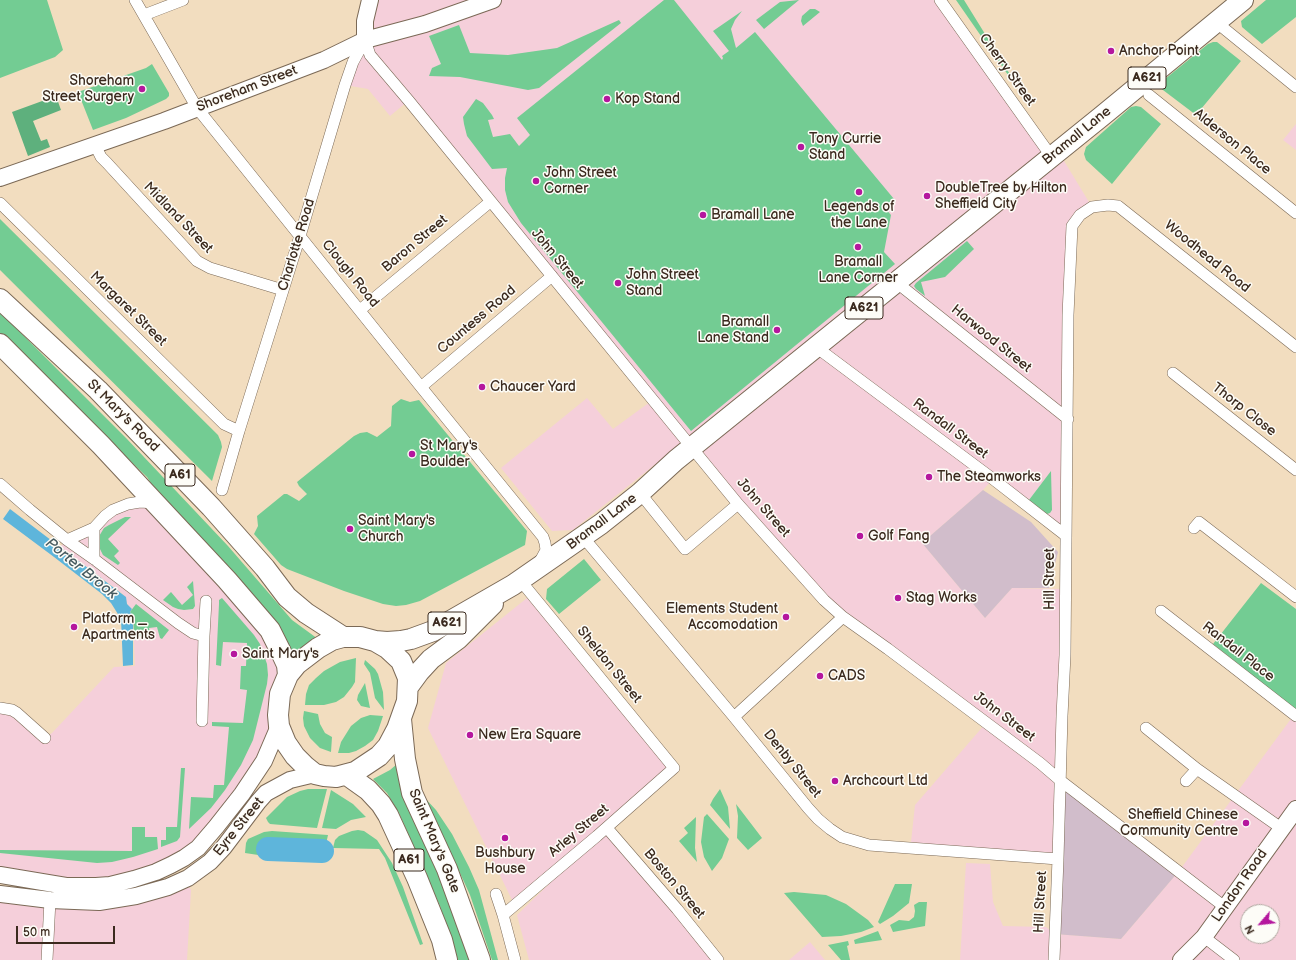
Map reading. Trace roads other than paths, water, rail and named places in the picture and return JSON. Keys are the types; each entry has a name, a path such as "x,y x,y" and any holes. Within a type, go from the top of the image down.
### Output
{"highway":[{"name":"Bramall Lane","path":"374,641 401,641 428,633 523,578 601,524 640,493 692,448 1243,0"},
{"name":"St Mary's Road","path":"0,299 98,390 212,507 265,568 287,597 306,613 342,637"},
{"name":"A61","path":"0,344 101,445 228,580 270,630 287,665 288,675"},
{"name":"Bramall Lane","path":"408,687 431,659 458,639 523,578"},
{"path":"342,637 360,637 374,641 387,648 401,660 408,678 407,701 401,719 388,746 379,756 361,770 347,775 336,776 315,774 295,756 286,743 279,726 278,715 280,694 288,675 297,664 313,651 332,640 342,637"},
{"name":"Saint Mary's Gate","path":"401,719 405,759 412,793 447,869 480,960"},
{"name":"A61","path":"347,775 368,790 381,804 388,815 417,878 442,940 447,960"}],"street":[{"name":"Clough Road","path":"135,0 197,108 543,537"},
{"path":"144,15 183,0"},
{"name":"Charlotte Road","path":"222,490 300,236 338,106 353,62 364,40 365,21 370,0"},
{"name":"Shoreham Street","path":"0,178 133,133 324,60 364,40 425,24 493,0"},
{"name":"Cherry Street","path":"940,0 980,59 1051,156"},
{"path":"1216,22 1296,86"},
{"name":"John Street","path":"364,40 370,55 692,448 738,504 824,600 843,617 1040,763 1061,781 1226,908"},
{"name":"Alderson Place","path":"1149,94 1296,213"},
{"name":"Midland Street","path":"95,145 102,157 112,169 197,261 210,268 283,290"},
{"name":"Baron Street","path":"360,310 490,202"},
{"name":"Margaret Street","path":"0,203 224,424 239,432"},
{"name":"Woodhead Road","path":"1092,207 1108,205 1118,206 1127,212 1296,347"},
{"name":"Hill Street","path":"1054,960 1065,655 1068,315 1072,226 1080,215 1092,207"},
{"name":"Countess Road","path":"421,387 552,276"},
{"name":"Harwood Street","path":"896,282 1068,419"},
{"name":"Randall Street","path":"816,347 993,479 1065,535"},
{"name":"Thorp Close","path":"1173,373 1296,470"},
{"path":"0,484 67,540 178,623 193,633 204,636"},
{"path":"640,493 685,549 738,504"},
{"path":"67,540 94,528 113,510 140,502 156,503"},
{"path":"1194,528 1199,522 1296,597"},
{"path":"94,528 94,559"},
{"name":"Bramall Lane","path":"523,578 546,550 543,537"},
{"name":"Denby Street","path":"582,537 734,717 818,820 830,829 842,837 869,845 1058,859"},
{"name":"Sheldon Street","path":"523,578 674,768"},
{"path":"202,721 206,601"},
{"name":"Randall Place","path":"1161,611 1296,716"},
{"path":"734,717 843,617"},
{"path":"0,708 12,710 17,713 45,738"},
{"name":"Eyre Street","path":"0,875 66,886 110,885 164,869 192,853 216,828 247,788 264,761 279,726"},
{"path":"1146,728 1197,769 1281,828"},
{"name":"Arley Street","path":"503,915 607,828 674,768"},
{"path":"1186,781 1197,769"},
{"name":"Eyre Street","path":"4,893 50,900 84,902 112,900 144,894 178,883 200,870 216,857 266,793 290,780 315,774"},
{"name":"London Road","path":"1181,960 1204,937 1296,809"},
{"name":"Boston Street","path":"607,828 677,909 718,960"},
{"path":"47,960 50,900 66,886"},
{"path":"496,894 515,960"},
{"path":"1204,937 1234,960"}],"water":[{"path":"10,509 126,597 127,604 132,609 130,612 133,616 133,665 123,666 121,619 111,603 102,594 3,519"}],"waterway":[{"name":"Porter Brook","path":"268,849 322,851"}],"place":[{"name":"Anchor Point","path":"1111,51"},
{"name":"Shoreham Street Surgery","path":"142,89"},
{"name":"Kop Stand","path":"607,99"},
{"name":"Tony Currie Stand","path":"801,147"},
{"name":"John Street Corner","path":"536,181"},
{"name":"Legends of the Lane","path":"859,192"},
{"name":"DoubleTree by Hilton Sheffield City","path":"927,196"},
{"name":"Bramall Lane","path":"703,215"},
{"name":"Bramall Lane Corner","path":"858,247"},
{"name":"John Street Stand","path":"618,283"},
{"name":"Bramall Lane Stand","path":"777,330"},
{"name":"Chaucer Yard","path":"482,387"},
{"name":"St Mary's Boulder","path":"412,454"},
{"name":"The Steamworks","path":"929,477"},
{"name":"Saint Mary's Church","path":"350,529"},
{"name":"Golf Fang","path":"860,536"},
{"name":"Stag Works","path":"898,598"},
{"name":"Elements Student Accomodation","path":"786,617"},
{"name":"Platform _ Apartments","path":"74,627"},
{"name":"Saint Mary's","path":"234,654"},
{"name":"CADS","path":"820,676"},
{"name":"New Era Square","path":"470,735"},
{"name":"Archcourt Ltd","path":"835,781"},
{"name":"Sheffield Chinese Community Centre","path":"1246,823"},
{"name":"Bushbury House","path":"505,838"}]}
